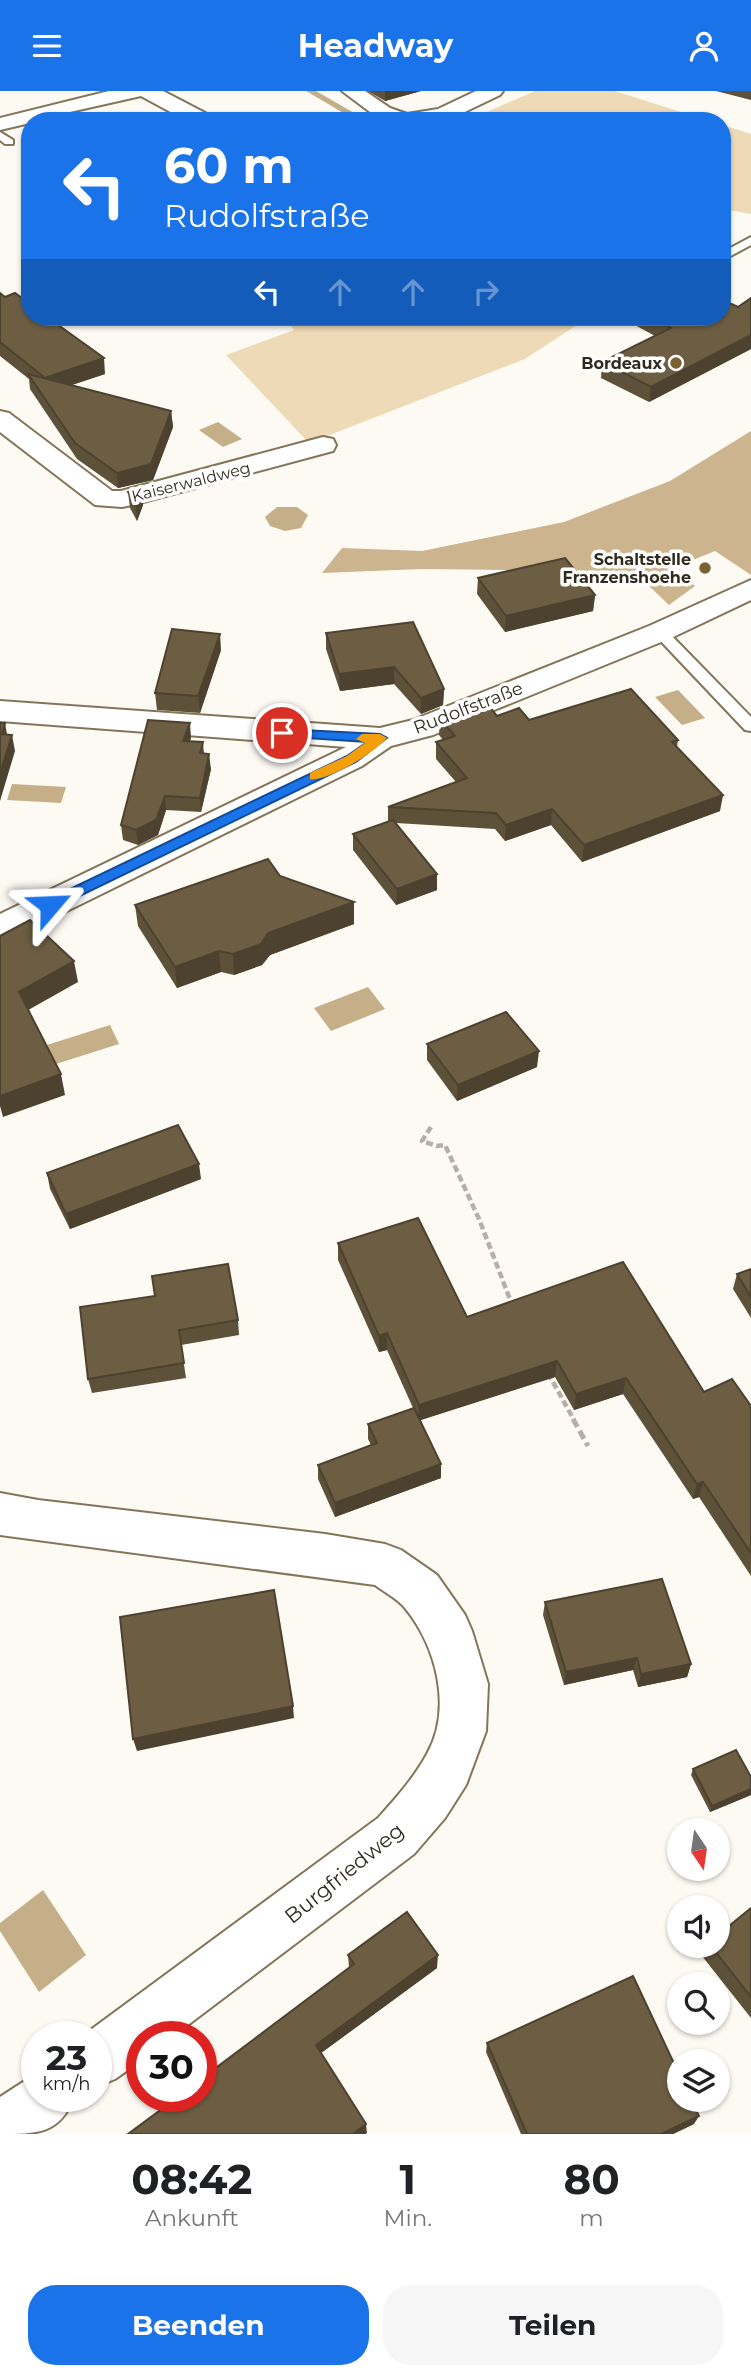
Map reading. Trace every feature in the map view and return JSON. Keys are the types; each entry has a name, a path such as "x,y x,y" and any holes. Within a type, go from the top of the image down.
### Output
{"street":[{"path":"69,112 135,91"},
{"path":"148,91 186,112"},
{"path":"352,91 382,112"},
{"path":"448,112 493,91"},
{"path":"3,133 21,127"},
{"name":"Kaiserwaldweg","path":"0,419 106,499 122,499 323,445"},
{"name":"Rudolfstraße","path":"0,711 336,737 380,738 422,728 660,632 751,589"},
{"path":"0,929 351,759 380,738"},
{"name":"Burgfriedweg","path":"0,1514 385,1565 420,1590 447,1631 464,1684 461,1731 448,1767 428,1800 396,1836 112,2048"},
{"path":"0,2131 26,2112"}],"lane":[{"path":"731,252 751,240"},
{"path":"660,632 751,726"}],"path":[{"path":"431,1127 422,1141 437,1146 445,1145 479,1219 515,1312"},
{"path":"546,1370 588,1446"}],"shaded area":[{"path":"535,91 615,91 681,112 487,112"},
{"path":"731,128 751,134 751,214 731,210"},
{"path":"291,326 575,326 525,359 309,443 226,355 294,330"},
{"path":"218,422 242,439 223,447 199,430"},
{"path":"751,431 751,575 715,551 673,568 695,586 669,605 647,584 607,571 422,569 322,573 342,548 422,551 564,522 670,481"},
{"path":"277,507 297,507 308,515 301,528 285,531 270,526 265,517"},
{"path":"678,690 705,718 682,725 655,697"},
{"path":"12,784 66,787 61,803 7,800"},
{"path":"368,987 385,1009 331,1031 314,1008"},
{"path":"110,1025 119,1044 56,1064 47,1045"},
{"path":"43,1890 86,1955 39,1992 0,1931 0,1923"}],"building":[{"path":"0,293 5,297 15,293 21,297 21,326 60,326 104,358 45,378 0,342"},
{"name":"Bordeaux","path":"751,298 751,335 651,387 602,362 671,328 667,326 731,326 731,304 738,307"},
{"path":"28,374 171,411 151,464 117,473 75,443"},
{"path":"142,489 136,505 128,492"},
{"path":"565,558 595,595 506,616 478,578"},
{"path":"413,622 444,689 421,698 394,667 339,674 326,633"},
{"path":"172,629 220,634 198,696 155,693"},
{"path":"631,689 678,740 672,742 723,795 584,845 552,809 506,825 496,813 388,807 467,778 436,742 455,736 440,719 455,713 457,718 490,707 497,716 519,708 529,720"},
{"path":"148,720 190,723 183,741 203,742 200,753 209,754 200,798 165,796 156,820 136,830 121,825"},
{"path":"0,723 5,723 2,734 12,735 0,774"},
{"path":"393,820 437,874 397,889 353,834"},
{"path":"268,859 280,876 354,902 268,933 261,944 233,954 219,951 175,967 135,905"},
{"path":"30,920 74,961 19,992 61,1074 0,1096 0,936"},
{"path":"506,1012 539,1051 458,1085 427,1044"},
{"path":"178,1125 199,1164 66,1214 47,1173"},
{"path":"418,1218 467,1317 623,1262 704,1392 732,1379 751,1406 751,1553 703,1482 697,1484 626,1378 576,1394 557,1361 419,1405 387,1333 379,1336 338,1243"},
{"path":"228,1264 238,1320 179,1330 184,1363 88,1379 80,1307 155,1296 152,1276"},
{"path":"751,1269 751,1297 737,1274"},
{"path":"414,1408 441,1464 335,1503 318,1465 377,1443 368,1424"},
{"path":"662,1579 691,1664 641,1674 637,1658 566,1672 545,1602"},
{"path":"274,1590 293,1706 133,1739 120,1617"},
{"path":"736,1750 751,1777 751,1789 712,1806 693,1769"},
{"path":"751,1908 751,1997 720,1958 730,1958 730,1925"},
{"path":"407,1912 438,1955 316,2045 366,2124 353,2134 128,2134 158,2112 217,2112 217,2067 354,1964 348,1955"},
{"path":"633,1976 667,2049 667,2112 697,2112 699,2116 661,2134 527,2134 487,2043"}],"waterway":[{"path":"310,91 348,112"}],"slow traffic":[{"path":"315,776 351,759 380,738 362,739"}],"place":[{"name":"Bordeaux","path":"676,363"},
{"name":"Schaltstelle Franzenshoehe","path":"705,568"}],"route":[{"path":"50,905 351,759 380,738 282,733"}]}
